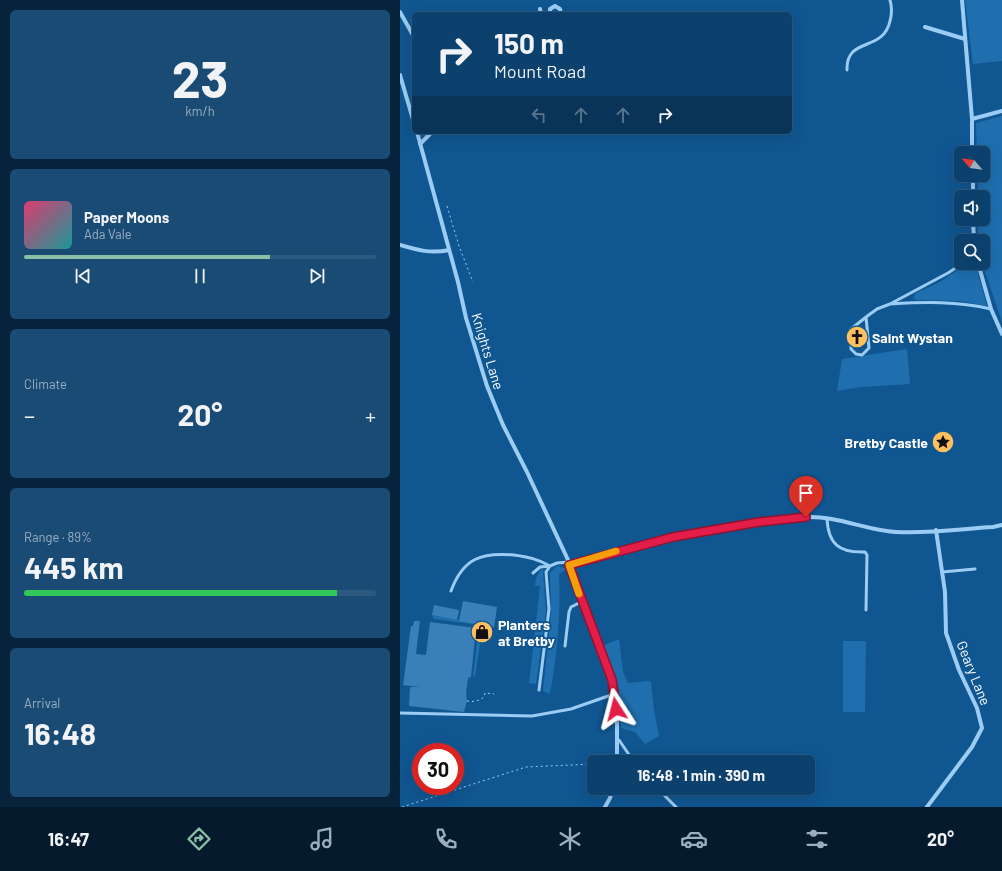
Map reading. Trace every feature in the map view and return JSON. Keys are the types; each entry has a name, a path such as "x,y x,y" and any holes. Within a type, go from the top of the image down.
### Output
{"street":[{"path":"962,0 972,119 972,146"},
{"path":"549,12 550,9 556,6 560,9 561,12"},
{"path":"400,12 412,33"},
{"path":"926,27 965,39"},
{"path":"400,75 412,116"},
{"path":"972,119 1002,111"},
{"name":"Knights Lane","path":"417,134 458,282 466,318 492,400 569,564 612,680 619,740 618,755"},
{"path":"420,144 430,134"},
{"path":"400,245 422,251 438,252 449,250"},
{"path":"980,270 991,309 1002,334"},
{"path":"569,564 622,549 680,536 759,522 806,517 827,518 874,529 896,532 1002,525"},
{"name":"Geary Lane","path":"927,807 972,747 982,728 977,708 959,670 946,633 942,572 936,530"},
{"path":"605,807 611,795"}],"lane":[{"path":"848,70 848,58 853,50 884,37 888,29 892,11 890,0"},
{"path":"866,317 869,348 862,355 856,354 851,349 850,330 866,317 877,309 890,304 954,269"},
{"path":"890,304 936,302 968,304 991,309"},
{"path":"827,518 828,531 836,544 851,552 866,552 866,610"},
{"path":"451,591 460,573 478,558 489,554 528,556 550,566"},
{"path":"532,573 540,567 550,566 556,563 569,564"},
{"path":"540,690 549,609 546,572 550,566"},
{"path":"942,572 976,569"},
{"path":"565,646 569,612 571,607 582,602"},
{"path":"400,713 532,716 571,709 614,694"},
{"path":"619,740 629,755"},
{"path":"664,795 676,807"}],"path":[{"path":"447,206 459,246 473,282"},
{"path":"467,701 474,702 481,700 485,693 494,694"},
{"path":"402,807 526,767 587,764"}],"shaded area":[{"path":"965,0 1002,0 1002,61 973,64"},
{"path":"1002,116 1002,322 984,270 990,270 990,234 978,234 978,226 990,226 990,190 978,190 978,182 990,182 990,146 977,146 976,123"},
{"path":"958,270 977,270 987,306 960,301 917,300 913,298 916,293 940,282"},
{"path":"907,349 910,384 861,387 837,391 842,359"},
{"path":"557,566 567,569 559,574 558,634 550,694 543,691 551,614 550,573"},
{"path":"541,569 543,570 546,611 536,684 529,683 540,586 535,586 536,578"},
{"path":"432,615 483,625 475,677 473,676 479,625 434,619"},
{"path":"619,639 623,672 628,683 651,682 659,736 645,744 635,732 621,728 618,690 603,646"},
{"path":"843,641 866,641 865,712 843,712"}],"building":[{"name":"Saint Wystan","path":"862,327 863,347 853,347 852,328"},
{"path":"463,601 497,607 494,627 459,621"},
{"path":"434,605 459,610 457,620 432,615"},
{"path":"414,621 420,621 416,654 426,655 430,622 476,628 471,677 468,678 466,693 467,701 464,712 409,706 410,687 420,687 403,685 411,626 413,626"}],"slow traffic":[{"path":"579,594 569,565 616,551"}],"place":[{"name":"Saint Wystan","path":"857,337"},
{"name":"Bretby Castle","path":"943,442"},
{"name":"Planters at Bretby","path":"482,632"}],"route":[{"path":"616,709 612,680 569,565 622,549 673,537 759,522 806,517"}]}
